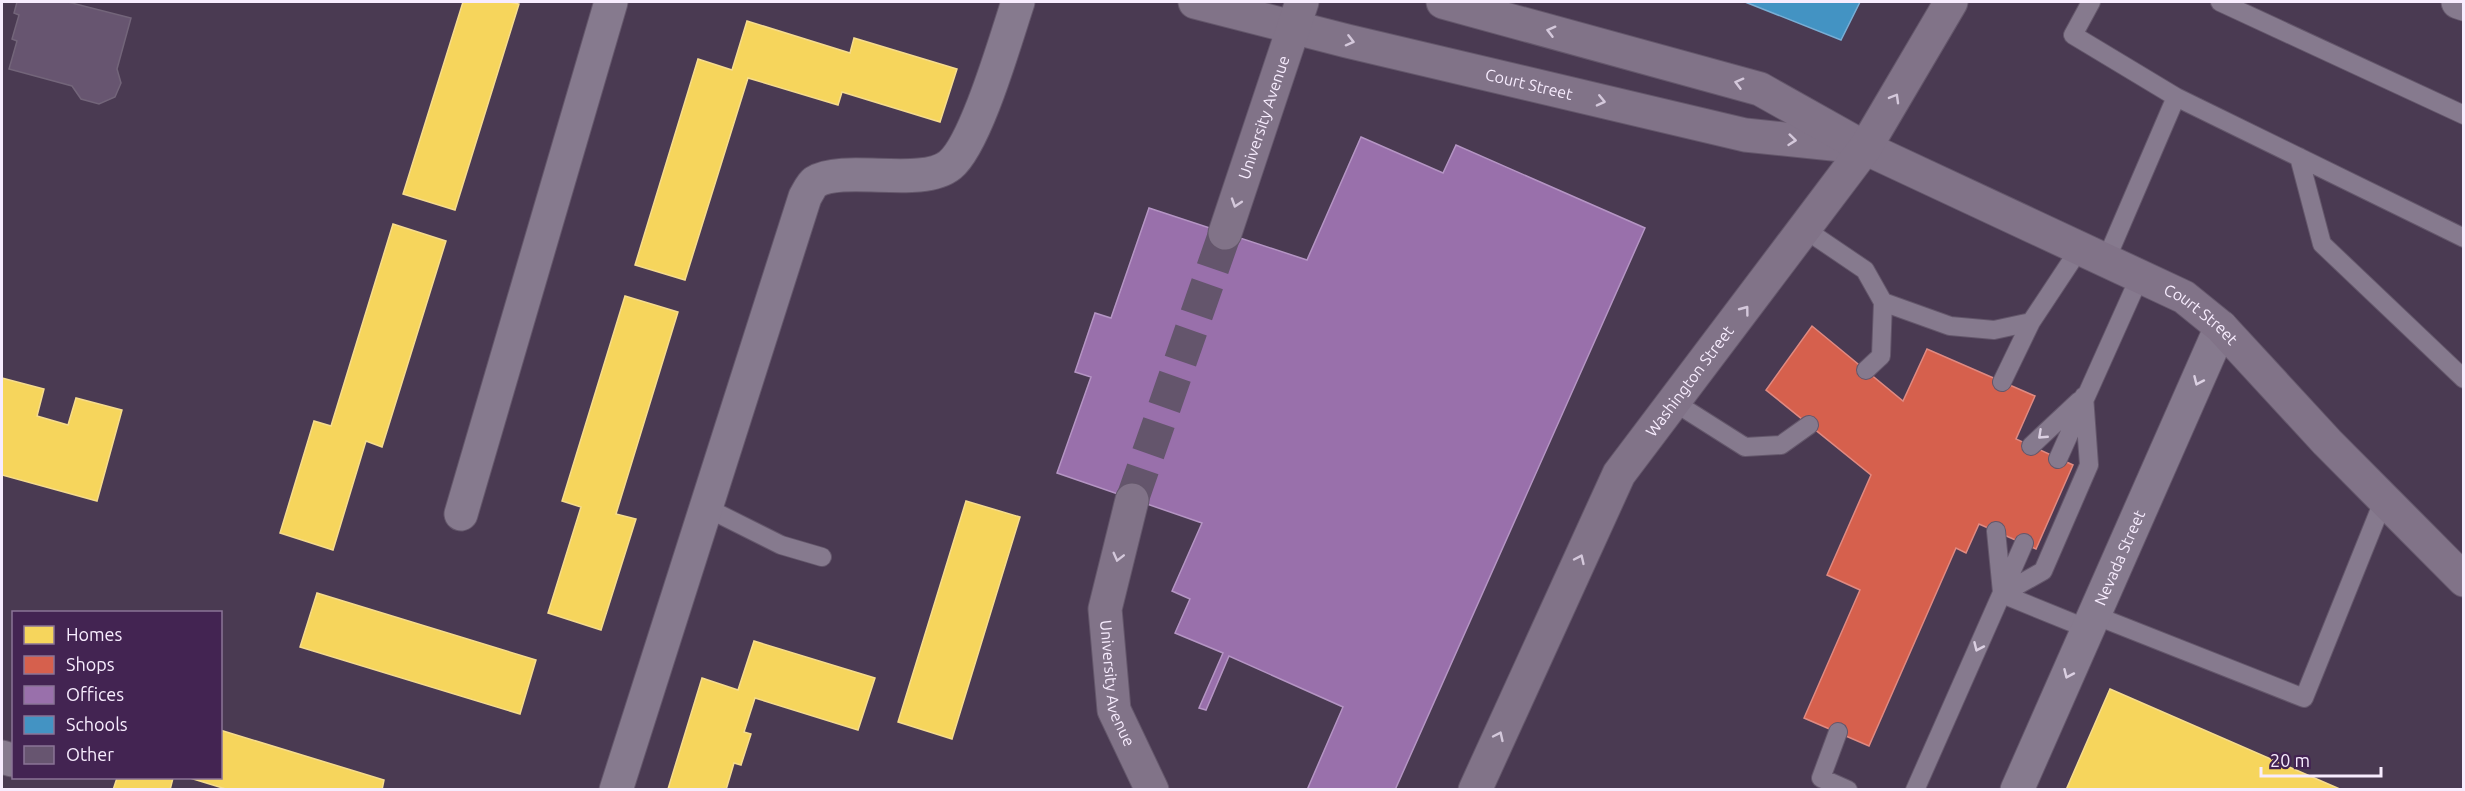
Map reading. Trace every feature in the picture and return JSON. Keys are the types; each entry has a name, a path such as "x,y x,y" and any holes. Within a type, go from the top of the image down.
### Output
{"street":[{"path":"461,514 611,2"},
{"path":"616,789 805,197 813,183 828,177 921,175 948,167 963,152 992,79 1018,2"},
{"name":"Court Street","path":"1196,2 1298,14 1745,135 1866,148"},
{"name":"Court Street","path":"1443,2 1760,89 1866,148 2184,297 2221,327 2327,442 2463,580"},
{"name":"Washington Street","path":"1475,789 1619,474 1866,148 1951,2"},
{"path":"2458,2 2463,4"},
{"name":"University Avenue","path":"1226,233 1298,14"},
{"name":"Nevada Street","path":"2017,789 2221,327"},
{"name":"University Avenue","path":"1132,500 1106,609 1114,710 1152,789"}],"lane":[{"path":"2091,2 2073,35 2176,97 2463,238"},
{"path":"2220,2 2463,115"},
{"path":"2002,382 2031,322 2093,254 2176,97"},
{"path":"2300,157 2322,244 2463,379"},
{"path":"1806,230 1866,270 1883,302 1881,356 1866,370"},
{"path":"2058,459 2084,396 2140,276"},
{"path":"1883,302 1950,326 1994,330 2031,322"},
{"path":"2031,446 2084,396"},
{"path":"2002,594 2043,571 2089,465 2084,396"},
{"path":"1674,402 1745,447 1781,446 1809,425"},
{"path":"2002,594 2091,622 2304,698 2384,499"},
{"path":"707,508 781,545 822,557"},
{"path":"1996,531 2002,594"},
{"path":"1915,789 2025,543"},
{"path":"1838,732 1821,778 1848,789"}],"building: Homes":[{"path":"463,2 519,4 455,210 403,194"},
{"path":"747,21 850,53 854,38 957,69 940,122 842,92 838,105 748,78 685,280 635,265 698,59 732,70"},
{"path":"393,224 446,241 382,447 366,441 333,550 280,533 314,421 331,426"},
{"path":"625,296 678,312 616,514 636,519 601,630 548,613 581,507 562,501"},
{"path":"2,378 44,389 37,416 68,425 76,398 122,410 97,501 2,475"},
{"path":"966,501 1020,517 952,739 898,722"},
{"path":"317,593 536,660 520,714 300,647"},
{"path":"754,641 875,678 858,730 755,698 744,732 751,734 741,765 734,763 726,790 668,789 702,678 738,690"},
{"path":"2110,689 2342,790 2066,790"},
{"path":"222,731 384,780 382,790 229,790 193,779 222,779"},
{"path":"117,779 173,779 170,790 113,790"}],"building: Shops":[{"path":"1812,326 1903,401 1927,349 2035,396 2016,439 2073,465 2036,549 1979,524 1966,553 1956,548 1869,746 1804,718 1860,590 1827,575 1871,475 1766,390"}],"building: Offices":[{"path":"1361,137 1443,173 1456,145 1645,228 1395,790 1307,790 1343,707 1229,656 1206,710 1199,708 1223,653 1175,633 1190,599 1172,591 1202,523 1057,473 1091,377 1075,372 1095,313 1111,318 1149,208 1307,260"}],"building: Schools":[{"path":"1745,2 1860,2 1841,40"}],"building: Other":[{"path":"17,2 68,2 131,18 117,69 121,83 115,97 99,104 81,99 72,86 9,69 17,41 12,39 19,15 14,13"}],"tunnel":[{"path":"1132,500 1225,233"}]}
